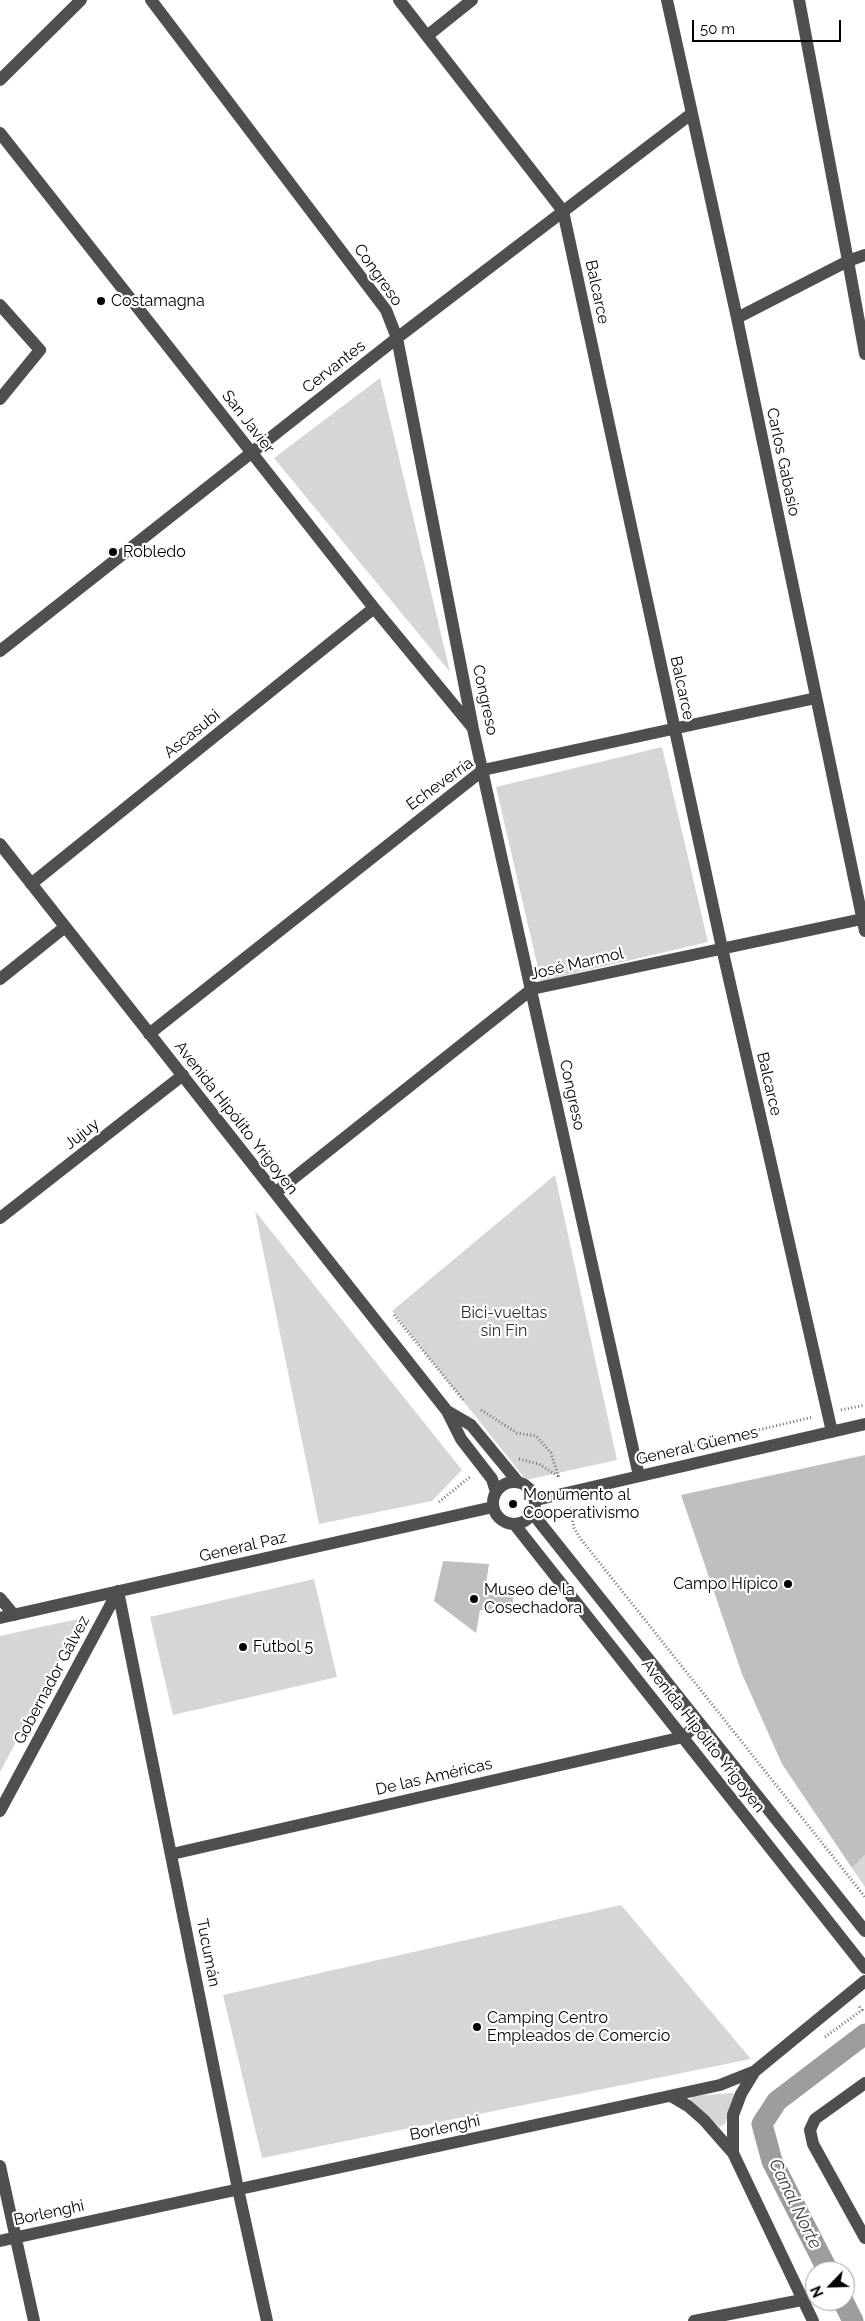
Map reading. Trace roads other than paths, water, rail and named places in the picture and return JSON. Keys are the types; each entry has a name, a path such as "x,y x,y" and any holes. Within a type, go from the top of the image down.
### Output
{"street":[{"path":"0,80 81,0"},
{"name":"Congreso","path":"151,0 386,310 397,338 473,729 639,1476"},
{"name":"Balcarce","path":"399,0 563,212 722,948 832,1432"},
{"path":"427,36 472,0"},
{"name":"Carlos Gabasio","path":"667,0 737,318 864,925"},
{"path":"799,0 865,354"},
{"name":"Cervantes","path":"0,651 397,338 691,114"},
{"name":"San Javier","path":"0,133 374,608 473,729"},
{"path":"737,318 848,261 865,255"},
{"path":"0,305 40,350 0,399"},
{"name":"Ascasubi","path":"31,884 374,608"},
{"name":"Echeverría","path":"149,1034 483,770 674,727 816,698"},
{"name":"Avenida Hipólito Yrigoyen","path":"0,844 447,1411 461,1439 492,1478 496,1492"},
{"name":"José Marmol","path":"275,1193 532,989 722,948 864,925"},
{"path":"0,979 65,927"},
{"name":"Jujuy","path":"0,1218 183,1076"},
{"name":"Avenida Hipólito Yrigoyen","path":"447,1411 472,1425 502,1465 518,1482 530,1488 536,1500"},
{"name":"General Güemes","path":"536,1500 865,1424"},
{"path":"493,1507 496,1492 505,1484 518,1482"},
{"path":"515,1525 529,1520 533,1514 536,1500"},
{"name":"Avenida Hipólito Yrigoyen","path":"493,1507 498,1518 515,1525 865,1968"},
{"name":"General Paz","path":"0,1618 493,1507"},
{"name":"Avenida Hipólito Yrigoyen","path":"533,1514 865,1931"},
{"name":"Gobernador Gálvez","path":"0,1811 118,1591"},
{"name":"Tucumán","path":"118,1591 238,2188 267,2321"},
{"path":"0,1598 14,1615"},
{"name":"De las Américas","path":"172,1854 683,1736 699,1723"},
{"name":"Borlenghi","path":"0,2240 720,2085 755,2071 865,1981"},
{"path":"733,2153 733,2115 741,2094 755,2071"},
{"path":"865,2082 815,2119 810,2130 813,2144 865,2238"},
{"path":"671,2096 688,2106 704,2120 733,2153 813,2321"},
{"path":"0,2166 34,2321"},
{"path":"694,2321 802,2300"}],"waterway":[{"name":"Canal Norte","path":"823,2261 772,2161 762,2124 777,2101 865,2034"},
{"name":"Canal Norte","path":"848,2311 853,2321"}],"place":[{"name":"Costamagna","path":"101,301"},
{"name":"Robledo","path":"113,552"},
{"name":"Monumento al Cooperativismo","path":"513,1504"},
{"name":"Campo Hípico","path":"788,1584"},
{"name":"Museo de la Cosechadora","path":"474,1599"},
{"name":"Futbol 5","path":"243,1647"},
{"name":"Camping Centro Empleados de Comercio","path":"477,2027"}],"park label":[{"name":"Bici-vueltas sin Fin","path":"504,1322"}]}
